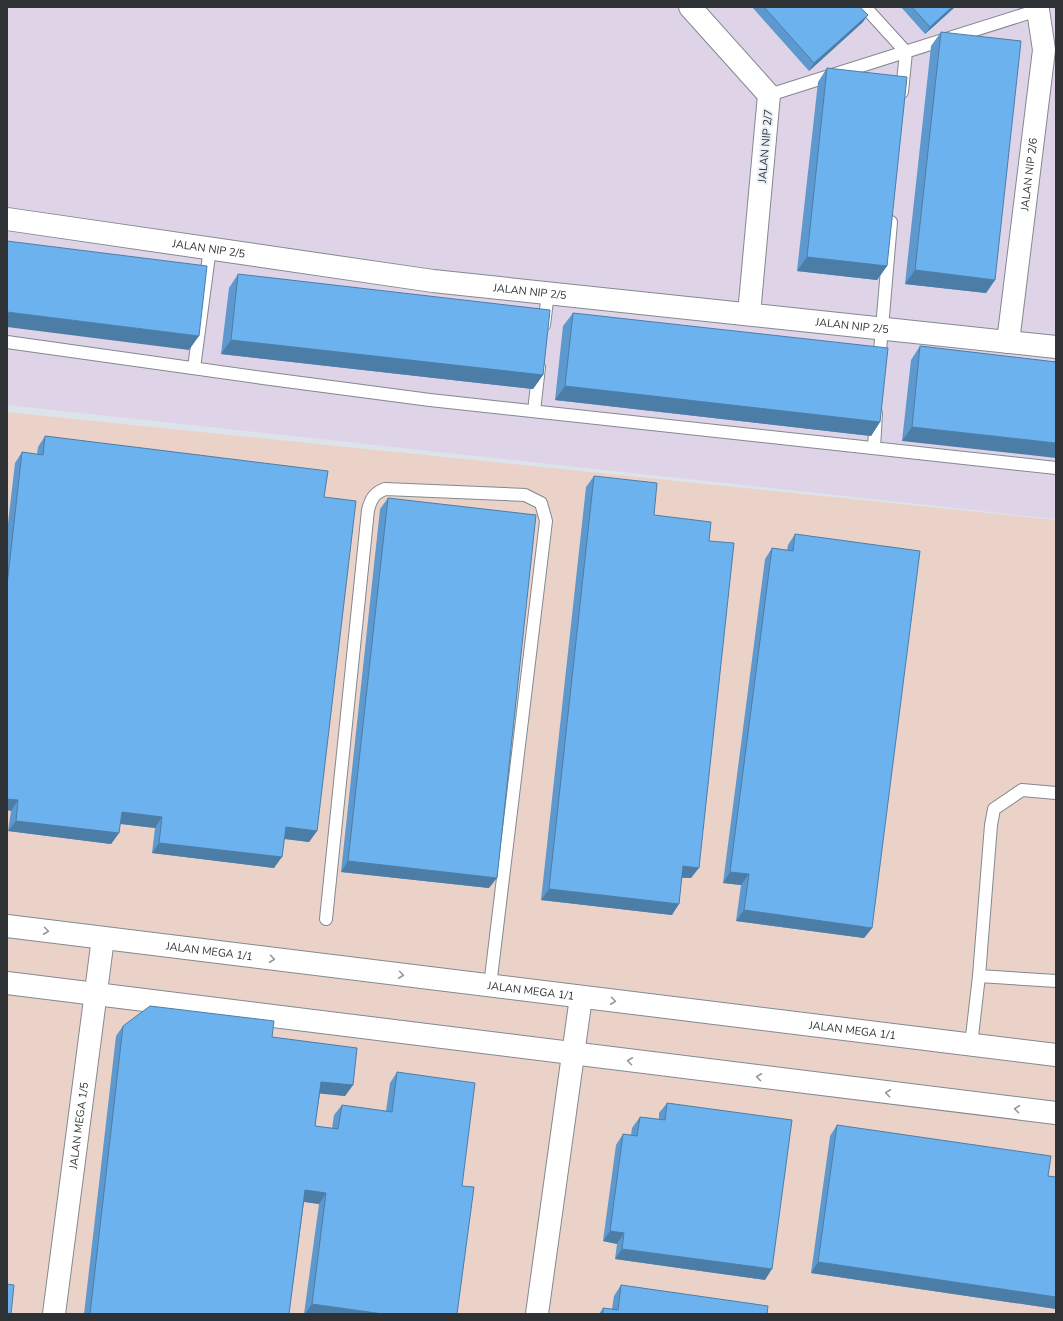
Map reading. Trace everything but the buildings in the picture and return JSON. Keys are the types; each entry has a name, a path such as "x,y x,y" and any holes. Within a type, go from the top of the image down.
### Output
{"street":[{"name":"JALAN NIP 2/7","path":"690,7 769,95 750,314"},
{"name":"JALAN NIP 2/6","path":"1008,342 1044,50 1037,9"},
{"name":"JALAN NIP 2/5","path":"7,219 433,281 1056,347"},
{"name":"JALAN MEGA 1/1","path":"7,926 1056,1055"},
{"name":"JALAN MEGA 1/5","path":"54,1314 103,938"},
{"path":"7,983 1056,1113"},
{"path":"537,1314 581,997"}],"lane":[{"path":"865,7 906,52 901,107"},
{"path":"769,95 1037,9"},
{"path":"878,376 892,210"},
{"path":"194,368 210,248"},
{"path":"542,340 548,293"},
{"path":"7,342 430,400 1056,468"},
{"path":"534,411 540,356"},
{"path":"874,448 877,400"},
{"path":"326,919 370,501 377,492 385,489 525,495 541,503 546,521 490,986"},
{"path":"971,1045 979,976 991,825 994,809 1022,790 1056,794"},
{"path":"979,976 1056,981"}],"shaded area":[{"path":"7,7 1056,7 1056,519 7,405"},
{"path":"7,412 1056,520 1056,1314 7,1314"}]}
